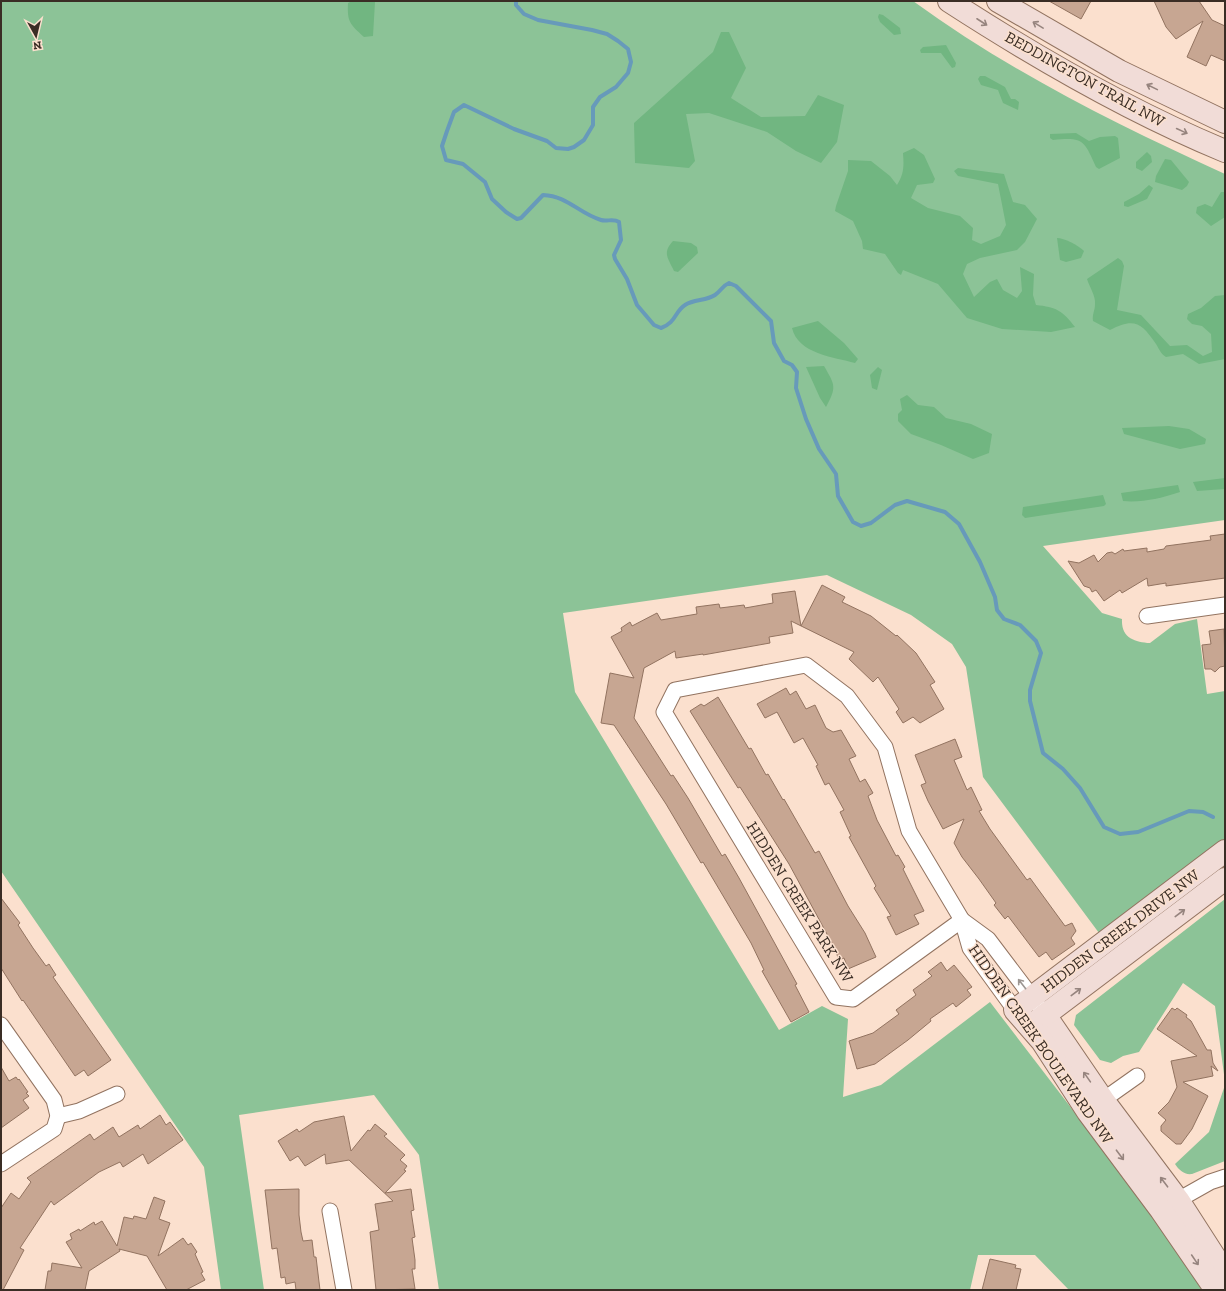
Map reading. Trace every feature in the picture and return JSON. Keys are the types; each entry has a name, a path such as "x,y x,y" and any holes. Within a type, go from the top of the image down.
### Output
{"street":[{"name":"BEDDINGTON TRAIL NW","path":"949,1 990,27 1088,84 1225,151"},
{"name":"BEDDINGTON TRAIL NW","path":"998,1 1119,71 1225,122"},
{"path":"1147,616 1225,605"},
{"name":"HIDDEN CREEK PARK NW","path":"806,665 848,696 885,747 909,831 962,920 852,999 836,997 664,712 675,690 806,665"},
{"name":"HIDDEN CREEK DRIVE NW","path":"1015,1010 1033,998 1225,851"},
{"name":"HIDDEN CREEK DRIVE NW","path":"1037,1021 1225,878"},
{"name":"HIDDEN CREEK BOULEVARD NW","path":"962,920 988,939 1033,998 1037,1021 1095,1106 1170,1205 1225,1272"},
{"name":"HIDDEN CREEK BOULEVARD NW","path":"962,920 970,948 1015,1010 1037,1021"},
{"path":"1,1025 54,1100 58,1116 54,1129 1,1164"},
{"path":"1095,1106 1138,1076"},
{"path":"58,1116 79,1111 117,1094"},
{"path":"1170,1205 1210,1182 1225,1177"},
{"name":"HIDDEN CREEK BOULEVARD NW","path":"1170,1205 1216,1290"},
{"path":"330,1211 344,1290"}],"green space":[{"path":"1,1 913,1 950,27 1025,74 1144,136 1225,174 1225,520 1043,546 1102,613 1122,619 1122,625 1126,635 1134,640 1150,643 1175,624 1197,619 1207,694 1225,691 1225,842 1102,937 983,777 966,667 952,644 911,615 827,575 563,613 575,692 779,1030 822,1006 848,1019 843,1097 881,1085 990,1002 1148,1208 1207,1290 1069,1290 1035,1255 978,1255 970,1290 439,1290 419,1155 374,1095 239,1115 264,1290 221,1290 204,1167 1,871"},
{"path":"352,1 375,2 373,36 364,37 350,22 348,3"},
{"path":"879,14 883,15 900,28 901,34 894,35 880,22 878,17"},
{"path":"721,32 729,32 746,68 731,98 761,117 805,116 818,95 844,105 837,142 821,163 796,151 767,132 709,113 686,114 695,161 689,168 635,163 634,123 713,52"},
{"path":"946,45 956,63 955,67 952,68 941,53 921,53 920,50 923,47"},
{"path":"980,76 985,76 1005,87 1011,99 1015,99 1019,102 1018,110 1003,103 998,90 981,85 978,79"},
{"path":"1076,133 1089,141 1100,137 1115,136 1118,138 1120,158 1099,169 1096,167 1085,146 1081,142 1071,139 1053,140 1050,138 1050,134"},
{"path":"914,148 924,155 935,179 933,183 917,185 911,198 928,208 960,216 973,228 972,240 981,244 1000,236 1006,225 998,184 958,176 954,171 958,168 1004,174 1013,202 1025,205 1037,219 1025,242 1017,250 980,258 967,264 963,274 974,297 990,282 997,279 1003,290 1017,298 1022,291 1020,267 1034,274 1033,295 1036,305 1049,307 1058,311 1067,317 1075,327 1051,332 1002,329 967,318 938,284 903,270 901,275 885,254 863,249 862,241 853,221 835,211 848,171 848,160 871,161 890,176 897,185 903,170 903,153"},
{"path":"1147,152 1151,156 1152,162 1142,171 1136,168 1136,162"},
{"path":"1165,159 1171,160 1189,182 1182,190 1155,182 1156,176"},
{"path":"1149,185 1153,188 1147,199 1128,207 1124,206 1124,202 1139,194"},
{"path":"1221,192 1225,192 1225,217 1211,226 1196,213 1197,207 1205,204 1212,207"},
{"path":"1057,238 1075,244 1084,251 1081,258 1066,262 1060,260"},
{"path":"673,241 691,243 697,247 698,253 678,272 674,271 667,256 668,249"},
{"path":"1118,258 1122,261 1124,266 1117,310 1141,315 1170,346 1187,345 1203,356 1212,352 1211,334 1202,326 1192,324 1187,319 1188,314 1201,308 1215,296 1225,295 1225,359 1199,364 1183,354 1166,357 1161,353 1146,331 1137,324 1125,324 1110,330 1093,321 1095,301 1087,279"},
{"path":"818,321 844,343 858,359 855,363 818,353 801,344 792,328"},
{"path":"824,366 833,386 832,395 826,407 820,398 806,367"},
{"path":"878,367 882,370 877,390 872,388 870,375"},
{"path":"907,395 918,405 934,407 946,418 971,424 992,434 989,453 973,459 911,434 898,421 898,414 902,410 900,399"},
{"path":"1169,426 1189,429 1206,439 1205,444 1180,449 1124,434 1122,428"},
{"path":"1225,478 1225,489 1197,491 1193,482"},
{"path":"1178,485 1180,492 1144,501 1123,501 1121,493"},
{"path":"1103,495 1106,504 1104,506 1025,518 1022,515 1023,507"},
{"path":"1225,899 1225,1082 1215,1006 1183,983 1139,1052 1123,1056 1111,1063 1100,1060 1074,1025 1076,1015"},
{"path":"1225,1085 1225,1161 1192,1174 1184,1173 1175,1164 1209,1132"}],"building":[{"path":"1049,1 1091,1 1081,19"},
{"path":"1154,1 1199,1 1212,20 1225,26 1225,61 1211,55 1206,66 1187,57 1203,21 1176,39 1166,27"},
{"path":"1225,534 1225,578 1166,586 1166,583 1148,586 1147,578 1122,593 1120,590 1104,601 1096,590 1092,592 1090,588 1084,586 1068,561 1079,563 1094,555 1098,562 1107,553 1112,552 1115,554 1123,549 1124,551 1147,548 1147,552 1164,549 1166,546 1211,540 1210,536"},
{"path":"822,585 845,597 842,602 871,616 896,636 897,635 916,653 935,682 930,685 944,709 920,723 913,717 903,723 896,712 899,709 878,677 873,682 849,659 854,652 801,626"},
{"path":"795,591 801,626 791,621 793,633 769,637 770,643 703,655 676,658 675,651 644,668 634,718 671,776 673,775 688,798 722,856 725,854 797,984 795,985 809,1012 791,1022 762,971 764,970 751,943 703,862 701,863 666,804 614,725 601,723 610,673 634,678 611,637 622,631 621,628 630,622 632,626 657,613 661,620 697,614 696,607 719,604 720,608 744,605 745,608 773,603 772,594"},
{"path":"1224,629 1225,666 1220,667 1215,672 1211,669 1205,669 1202,645 1211,644 1209,631"},
{"path":"786,688 790,695 796,691 806,709 815,705 826,728 833,732 841,730 856,756 849,759 860,782 865,779 873,793 868,796 877,820 896,856 898,855 905,867 903,869 924,911 914,915 919,924 896,935 887,917 891,916 874,888 876,886 849,837 851,836 840,812 844,810 829,783 825,785 816,766 818,765 803,738 794,743 777,712 765,718 757,704"},
{"path":"718,697 749,749 751,748 766,775 768,774 783,800 784,799 815,853 819,851 848,906 865,933 876,957 848,969 844,958 839,960 834,947 789,864 740,787 738,788 690,711 701,704 704,706"},
{"path":"955,739 962,757 954,760 967,790 971,787 982,810 979,811 990,829 1027,880 1030,878 1065,926 1072,923 1076,931 1071,938 1075,944 1052,960 1046,952 1039,957 1008,916 1005,919 994,905 996,903 962,857 954,843 964,819 943,829 928,801 921,785 926,783 915,755"},
{"path":"1,898 20,923 18,925 46,966 49,964 56,975 53,977 111,1060 88,1076 84,1070 75,1076 23,1000 22,1001 1,968"},
{"path":"941,962 947,971 954,965 972,987 967,990 971,995 956,1007 953,1003 930,1019 931,1021 908,1040 875,1064 857,1069 849,1041 873,1033 899,1014 896,1010 916,995 913,990 932,976 928,972"},
{"path":"1172,1008 1175,1010 1177,1008 1187,1015 1186,1017 1191,1021 1207,1050 1211,1050 1213,1063 1218,1071 1211,1066 1213,1076 1183,1082 1208,1096 1192,1129 1181,1144 1176,1144 1161,1131 1161,1126 1166,1120 1158,1113 1169,1102 1177,1087 1171,1061 1197,1056 1157,1029"},
{"path":"1,1067 9,1081 16,1077 28,1092 26,1093 29,1096 23,1100 29,1108 1,1128"},
{"path":"160,1115 166,1125 170,1122 183,1140 148,1164 143,1154 123,1167 120,1162 99,1172 54,1205 51,1201 20,1248 24,1250 3,1290 1,1290 1,1208 11,1193 19,1199 31,1182 27,1178 90,1134 94,1140 113,1127 119,1137 138,1125 140,1129"},
{"path":"344,1116 351,1151 368,1130 370,1131 375,1124 387,1134 384,1136 405,1155 400,1160 407,1166 404,1170 406,1171 385,1193 411,1189 414,1210 411,1211 415,1237 412,1238 415,1269 412,1269 415,1289 376,1290 370,1232 379,1230 375,1204 393,1201 349,1160 326,1164 325,1154 305,1166 298,1156 290,1161 278,1141 297,1129 299,1132 314,1122"},
{"path":"299,1189 299,1215 301,1232 303,1241 312,1240 314,1257 316,1257 320,1290 296,1290 295,1282 286,1284 285,1277 281,1278 277,1248 272,1249 265,1190"},
{"path":"154,1197 165,1201 159,1219 170,1223 158,1256 183,1238 188,1245 191,1243 197,1252 195,1254 203,1272 201,1273 205,1280 186,1290 167,1290 147,1256 119,1249 120,1251 89,1271 85,1290 45,1290 48,1271 51,1271 52,1263 82,1268 66,1242 72,1239 70,1234 79,1229 80,1231 94,1222 95,1225 102,1221 117,1246 124,1217 133,1219 134,1216 146,1219"},
{"path":"990,1259 1016,1265 1015,1268 1021,1269 1016,1290 982,1290"}],"waterway":[{"path":"516,1 516,5 524,14 538,20 592,30 607,34 618,41 628,49 631,62 628,73 616,87 600,97 593,107 593,125 584,140 574,147 568,149 556,148 547,141 514,129 464,105 454,112 442,146 446,160 463,164 485,182 492,199 506,212 517,219 521,218 543,195 559,198 601,220 614,220 619,222 621,240 614,255 615,259 627,279 637,305 654,325 661,328 666,326 685,305 711,297 729,283 736,286 771,321 774,343 784,361 792,365 797,372 796,388 806,419 819,449 836,474 838,496 853,522 861,526 871,523 895,505 907,501 945,512 959,524 980,562 995,597 997,610 1004,619 1020,625 1036,641 1041,653 1030,690 1030,701 1043,753 1063,769 1080,788 1104,827 1120,834 1138,832 1189,811 1203,812 1213,817"}]}
